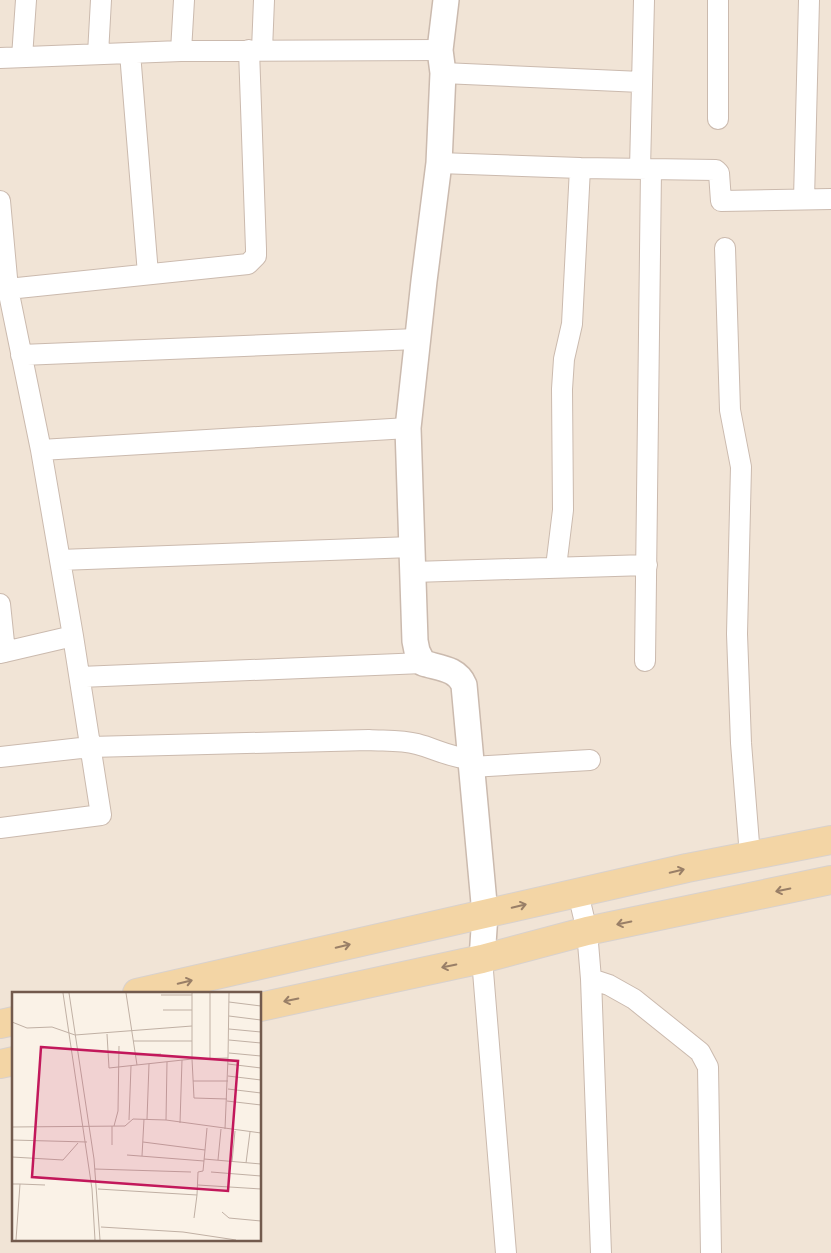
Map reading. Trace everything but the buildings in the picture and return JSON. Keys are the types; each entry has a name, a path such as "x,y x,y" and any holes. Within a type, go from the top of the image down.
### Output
{"main road":[{"path":"141,992 687,868 831,840"},
{"path":"261,1007 482,959 587,931 831,880"}],"street":[{"path":"22,57 26,0"},
{"path":"98,54 102,0"},
{"path":"181,51 184,0"},
{"path":"4,289 248,264 256,256 256,50 264,0"},
{"path":"423,663 417,651 415,641 408,428 439,163 446,0"},
{"path":"644,0 641,82 646,169 645,661"},
{"path":"718,0 718,119"},
{"path":"804,199 809,0"},
{"path":"0,58 256,50 442,61 641,82"},
{"path":"130,53 148,274"},
{"path":"439,163 716,170 719,173 721,201 831,199"},
{"path":"556,567 563,510 564,367 572,324 580,168"},
{"path":"0,201 4,289 21,355 40,450 80,677 101,815 0,828"},
{"path":"725,248 730,410 741,467 737,634 741,742 750,856"},
{"path":"21,355 418,339"},
{"path":"40,450 408,428"},
{"path":"60,560 412,560 556,567 646,564"},
{"path":"0,604 2,653 73,636"},
{"path":"80,677 423,663 457,673 461,678 464,685 485,914 482,959 506,1253"},
{"path":"0,756 90,747 396,741 417,744 471,763 590,760"},
{"path":"578,893 587,931 591,980 601,1253"},
{"path":"591,980 609,985 634,998 700,1052 708,1067 711,1253"}],"shaded area":[{"path":"0,0 831,0 831,1253 0,1253"}]}
